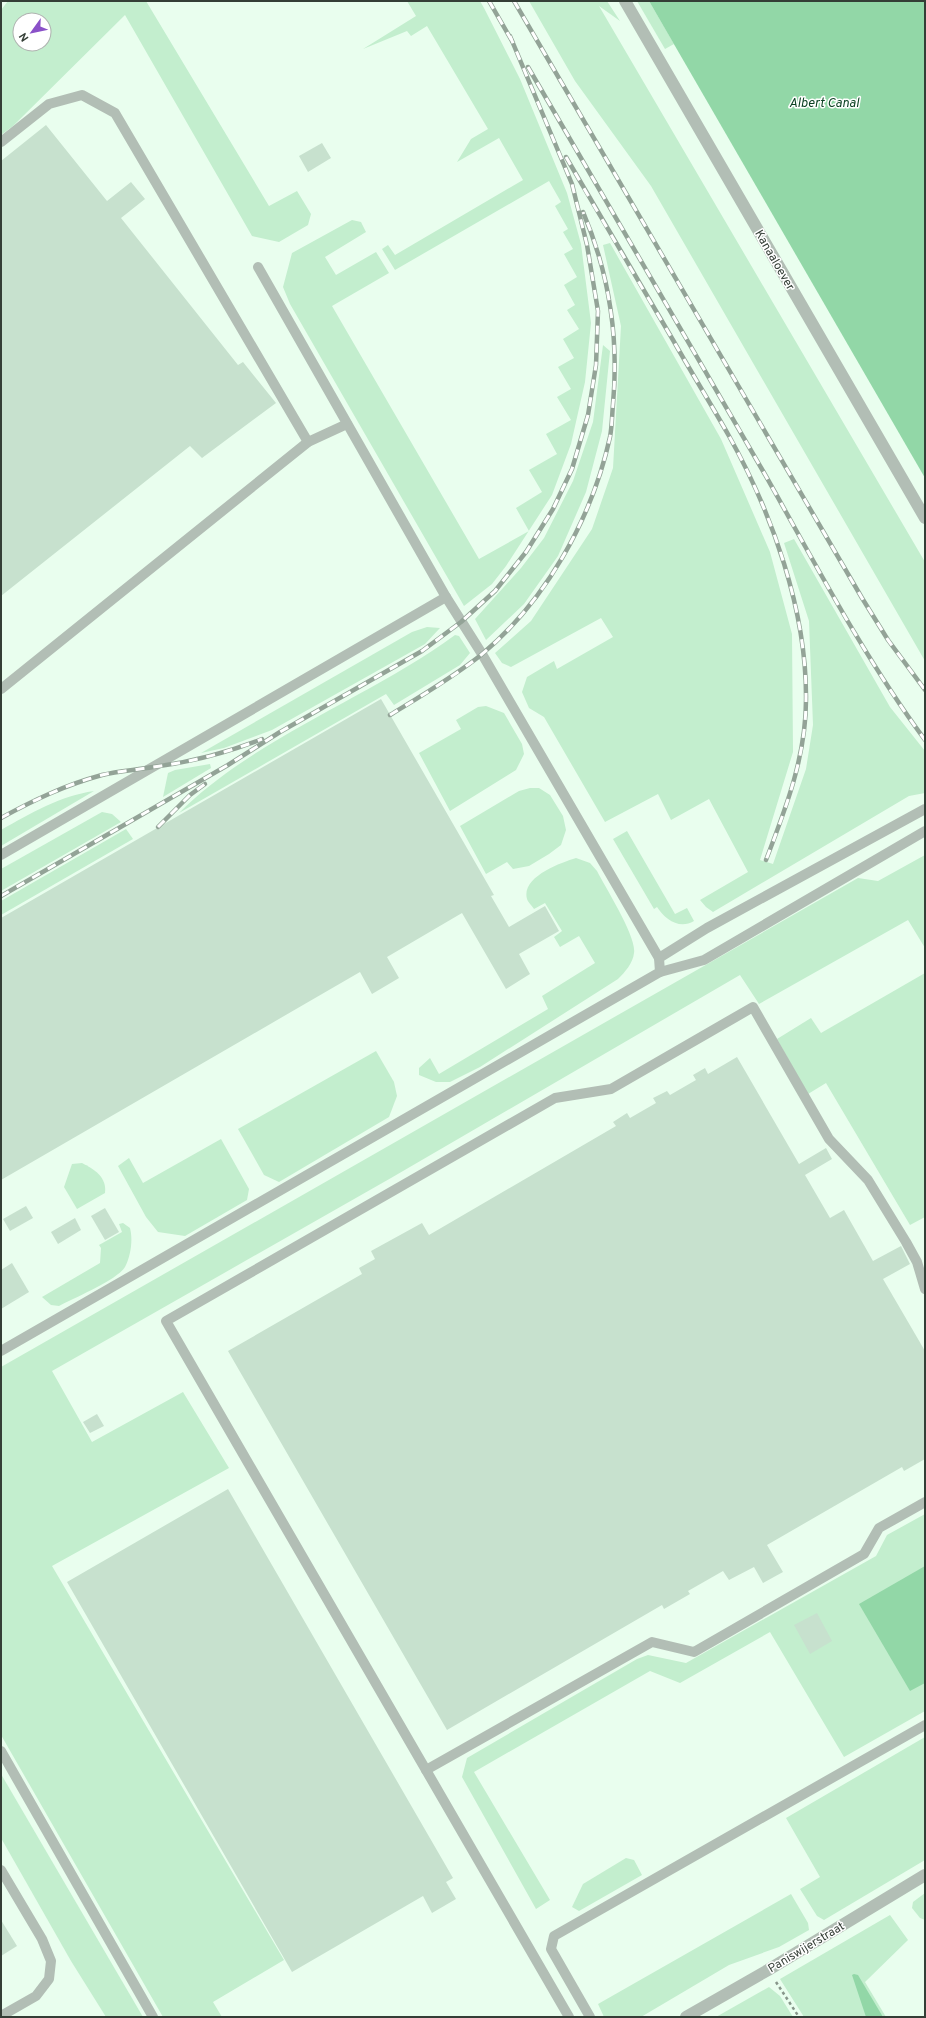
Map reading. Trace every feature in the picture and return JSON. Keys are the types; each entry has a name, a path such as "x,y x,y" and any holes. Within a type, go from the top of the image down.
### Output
{"street":[{"name":"Kanaaloever","path":"625,1 925,518"},
{"name":"Paniswijerstraat","path":"686,2017 781,1962 925,1875"}],"lane":[{"path":"1,142 49,104 82,95 115,113 308,442"},
{"path":"258,267 446,597 482,654 659,958 660,972"},
{"path":"1,689 308,442 347,424"},
{"path":"1,856 446,597"},
{"path":"659,958 707,928 925,809"},
{"path":"1,1351 660,972 704,960 925,831"},
{"path":"569,2017 166,1321 555,1098 611,1089 753,1007 829,1139 868,1180 899,1230 917,1262 925,1289"},
{"path":"426,1770 652,1642 694,1652 864,1554 879,1528 925,1502"},
{"path":"590,2017 550,1949 554,1936 925,1725"},
{"path":"1,1751 153,2017"},
{"path":"1,1870 42,1938 51,1961 49,1980 36,1996 1,2016"}],"path":[{"path":"776,1982 799,2017"}],"shaded area":[{"path":"8,1 146,1 269,206 297,191 311,214 308,225 279,242 252,236 125,15 13,126 1,135 1,10"},
{"path":"407,1 480,1 520,79 567,193 581,244 591,323 585,382 571,444 552,495 529,531 516,508 542,492 529,470 557,454 546,434 571,420 557,397 571,389 558,367 574,358 563,339 579,329 567,310 575,305 564,285 577,277 564,254 573,249 563,232 568,229 555,206 561,202 549,181 395,270 382,249 388,245 395,255 523,180 499,138 457,162 471,139 488,129 427,26 411,36 407,31 363,49 416,16"},
{"path":"529,1 607,1 620,21 599,6 925,562 925,661 651,186 575,81"},
{"path":"637,1 649,1 674,44 665,49"},
{"path":"352,220 361,222 366,232 325,257 336,275 376,252 389,273 332,306 479,559 528,531 506,566 492,584 464,606 290,304 283,287 292,253"},
{"path":"610,243 721,439 770,552 792,634 793,752 760,860 773,864 806,769 813,725 809,621 784,543 794,539 890,707 925,751 925,793 909,796 713,912 700,900 748,872 709,799 671,820 658,794 605,822 544,717 529,708 522,692 527,677 554,661 557,669 613,637 601,618 511,667 502,663 495,653 531,621 592,529 613,468 621,326 603,245"},
{"path":"603,345 610,351 602,431 586,492 558,556 524,604 486,640 475,619 521,568 544,538 573,481 593,422"},
{"path":"427,627 440,628 425,644 272,730 224,748 201,753 412,632"},
{"path":"455,635 459,636 470,653 460,665 394,705 386,694 179,813 209,786 242,762 277,740 422,658"},
{"path":"486,706 504,713 522,744 524,754 516,770 450,811 419,753 461,729 456,720 478,707"},
{"path":"210,764 211,768 163,797 168,773 175,770"},
{"path":"530,788 539,788 550,795 563,816 566,830 561,845 529,866 513,869 507,862 486,874 460,826 519,791"},
{"path":"94,791 1,846 1,830 58,801 81,793"},
{"path":"102,812 112,814 121,822 1,891 1,869"},
{"path":"126,829 133,839 1,915 1,901"},
{"path":"627,831 675,914 687,908 694,921 678,924 664,916 657,907 654,909 613,839"},
{"path":"925,855 925,948 908,920 759,1004 740,975 391,1178 52,1371 92,1442 183,1392 229,1468 52,1566 284,1960 213,2002 222,2017 163,2017 1,1735 1,1367 858,878 878,881"},
{"path":"576,858 590,863 597,871 626,924 634,946 633,957 628,967 618,979 480,1067 450,1082 436,1082 419,1075 419,1068 430,1058 439,1074 548,1009 542,996 595,963 579,936 560,947 554,937 562,931 545,903 534,909 527,899 527,891 530,884 543,872 561,863"},
{"path":"925,973 925,1217 910,1225 826,1083 808,1094 777,1039 811,1018 821,1033"},
{"path":"376,1051 394,1082 397,1096 389,1117 279,1182 264,1175 238,1129"},
{"path":"221,1139 249,1189 247,1200 185,1236 158,1232 146,1217 118,1166 129,1158 143,1183"},
{"path":"82,1163 99,1174 104,1182 105,1193 77,1209 64,1187 72,1164"},
{"path":"123,1223 130,1228 131,1242 127,1263 120,1272 105,1283 59,1306 51,1305 42,1297 100,1263 101,1248 99,1245 122,1232 119,1224"},
{"path":"925,1514 925,1711 844,1757 770,1632 680,1683 650,1671 474,1772 550,1900 536,1909 462,1777 467,1758 637,1659 648,1655 686,1663 876,1556 887,1535"},
{"path":"925,1737 925,1860 824,1920 817,1916 800,1889 820,1877 786,1818"},
{"path":"1,1774 143,2017 106,2017 71,1961 1,1838"},
{"path":"626,1858 634,1860 642,1875 579,1911 572,1907 583,1884"},
{"path":"925,1893 925,1920 920,1918 912,1908 913,1902"},
{"path":"791,1894 808,1923 809,1930 779,1947 729,1965 641,2017 604,2017 598,2004"},
{"path":"890,1915 908,1940 865,1982 886,2017 804,2017 780,1979"},
{"path":"769,1987 780,1996 793,2017 716,2017"}],"water":[{"name":"Albert Canal","path":"649,1 925,1 925,478"},
{"path":"925,1566 925,1683 910,1691 859,1604"},
{"path":"852,1975 858,1975 883,2017 866,2017"}],"building":[{"path":"46,125 107,201 131,182 145,199 121,218 238,365 243,362 276,403 202,458 190,446 1,596 1,161"},
{"path":"322,143 331,158 308,172 299,156"},
{"path":"381,699 494,895 491,896 509,927 545,906 559,931 519,954 530,974 506,989 462,913 387,957 399,978 372,994 360,972 1,1180 1,918"},
{"path":"737,1057 799,1164 826,1148 832,1159 805,1175 830,1218 844,1210 873,1261 901,1246 910,1264 883,1279 925,1351 925,1459 904,1471 902,1467 767,1545 783,1572 763,1583 754,1567 729,1580 723,1571 688,1591 690,1594 664,1609 662,1605 447,1730 228,1351 362,1274 359,1268 375,1259 371,1251 422,1223 429,1235 616,1126 613,1122 627,1113 630,1118 656,1103 653,1098 667,1091 670,1095 696,1080 693,1075 705,1068 708,1074"},
{"path":"26,1206 33,1218 10,1231 3,1219"},
{"path":"105,1208 119,1232 105,1240 91,1216"},
{"path":"75,1218 81,1230 58,1244 51,1232"},
{"path":"12,1263 29,1292 1,1309 1,1270"},
{"path":"97,1414 104,1426 90,1433 83,1422"},
{"path":"228,1489 453,1878 446,1882 456,1899 432,1913 423,1896 292,1972 67,1582"},
{"path":"817,1613 832,1641 810,1654 794,1625"},
{"path":"1,1920 17,1946 1,1956"}],"railway":[{"path":"489,1 512,41"},
{"path":"514,1 862,598 888,640 925,690"},
{"path":"1,896 228,765 280,732 422,651 461,622 495,591 526,552 553,509 572,469 588,415 596,365 598,311 587,245 572,184 510,36"},
{"path":"528,67 763,471 860,642 902,708 925,740"},
{"path":"566,157 729,436 759,497 773,530 784,564 793,598 805,666 805,721 803,741 794,782 766,860"},
{"path":"390,715 459,671 481,655 504,634 526,610 563,557 591,498 602,468 611,433 614,355 613,330 606,282 600,258 583,212"},
{"path":"1,818 50,794 88,779 114,772 195,760 235,749 262,739"},
{"path":"158,827 190,795 205,784"}]}
